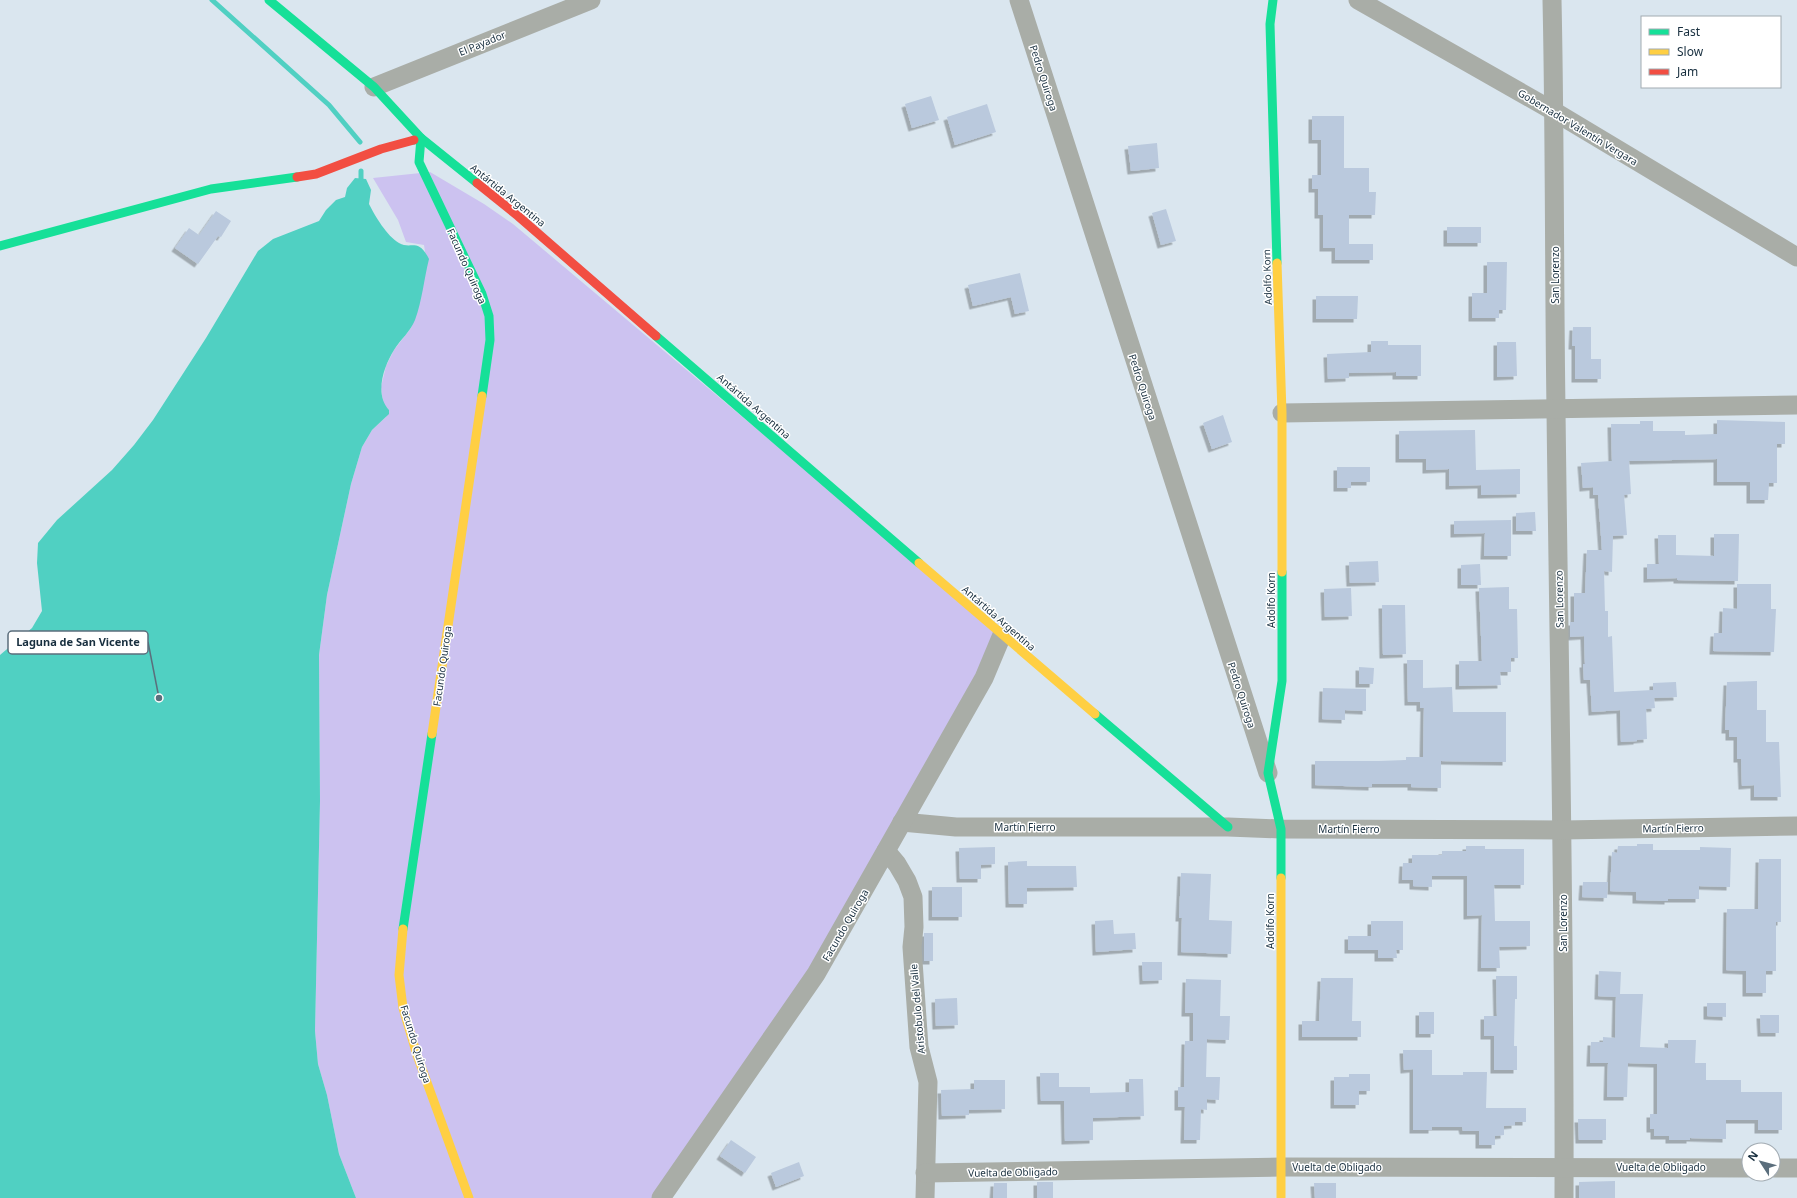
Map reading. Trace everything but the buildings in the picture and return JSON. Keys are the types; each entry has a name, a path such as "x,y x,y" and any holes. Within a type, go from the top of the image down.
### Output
{"street":[{"name":"Antártida Argentina","path":"269,0 374,87 421,138 518,216 1002,636 1228,827"},
{"name":"El Payador","path":"374,87 591,0"},
{"name":"Pedro Quiroga","path":"1019,0 1268,773"},
{"name":"Adolfo Korn","path":"1273,0 1270,24 1282,413 1282,681 1268,773 1281,829 1281,1198"},
{"name":"Gobernador Valentín Vergara","path":"1358,0 1555,112 1797,257"},
{"name":"San Lorenzo","path":"1552,0 1555,112 1556,408 1563,830 1564,1198"},
{"path":"0,246 211,189 316,174 381,149 421,138"},
{"name":"Facundo Quiroga","path":"421,138 419,162 482,294 489,316 490,340 401,941 399,975 403,1008 417,1055 469,1198"},
{"path":"1282,413 1797,405"},
{"name":"Facundo Quiroga","path":"661,1198 816,974 984,678 1002,636"},
{"name":"Martín Fierro","path":"902,822 956,827 1228,827 1281,829 1563,830 1797,826"},
{"name":"Aristobulo del Valle","path":"886,851 897,864 907,881 913,897 914,927 912,947 919,1047 928,1082 925,1198"},
{"name":"Vuelta de Obligado","path":"925,1173 1281,1167 1564,1166 1741,1168"},
{"path":"1781,1168 1797,1168"}],"shaded area":[{"path":"430,172 484,204 513,224 1002,635 864,893 661,1198 356,1198 339,1154 327,1095 318,1064 315,1031 320,801 319,655 327,595 351,484 362,447 372,430 386,417 389,410 383,404 381,387 386,366 394,350 411,328 427,265 424,245 406,242 398,220 373,178"},
{"path":"355,178 366,179 371,190 369,204 378,220 390,236 403,245 418,246 425,252 429,259 415,320 411,328 394,350 384,372 381,388 384,403 389,410 389,414 372,430 362,447 351,484 327,595 319,655 320,801 315,1031 318,1064 327,1095 339,1154 356,1198 0,1198 0,655 32,628 42,611 37,563 38,543 57,520 112,470 153,420 206,338 258,251 273,239 319,221 326,210 336,200 345,197 347,188"}],"waterway":[{"path":"212,0 329,105 360,142"},
{"path":"361,171 361,179"}],"traffic: fast":[{"path":"269,0 374,87 421,138 477,183"},
{"path":"1273,0 1270,24 1277,263"},
{"path":"414,140 421,138 419,162 482,294 489,316 490,340 482,396"},
{"path":"0,246 211,189 297,177"},
{"path":"656,336 919,563"},
{"path":"1281,878 1281,829 1268,773 1282,681 1282,572"},
{"path":"1095,714 1228,827"},
{"path":"403,929 432,734"}],"traffic: slow":[{"path":"1277,263 1282,413 1282,572"},
{"path":"432,734 482,396"},
{"path":"919,563 1095,714"},
{"path":"1281,878 1281,1198"},
{"path":"403,929 399,975 403,1008 417,1055 469,1198"}],"traffic: jam":[{"path":"297,177 316,174 381,149 414,140"},
{"path":"477,183 518,216 656,336"}],"place":[{"name":"Laguna de San Vicente","path":"159,698"}]}
